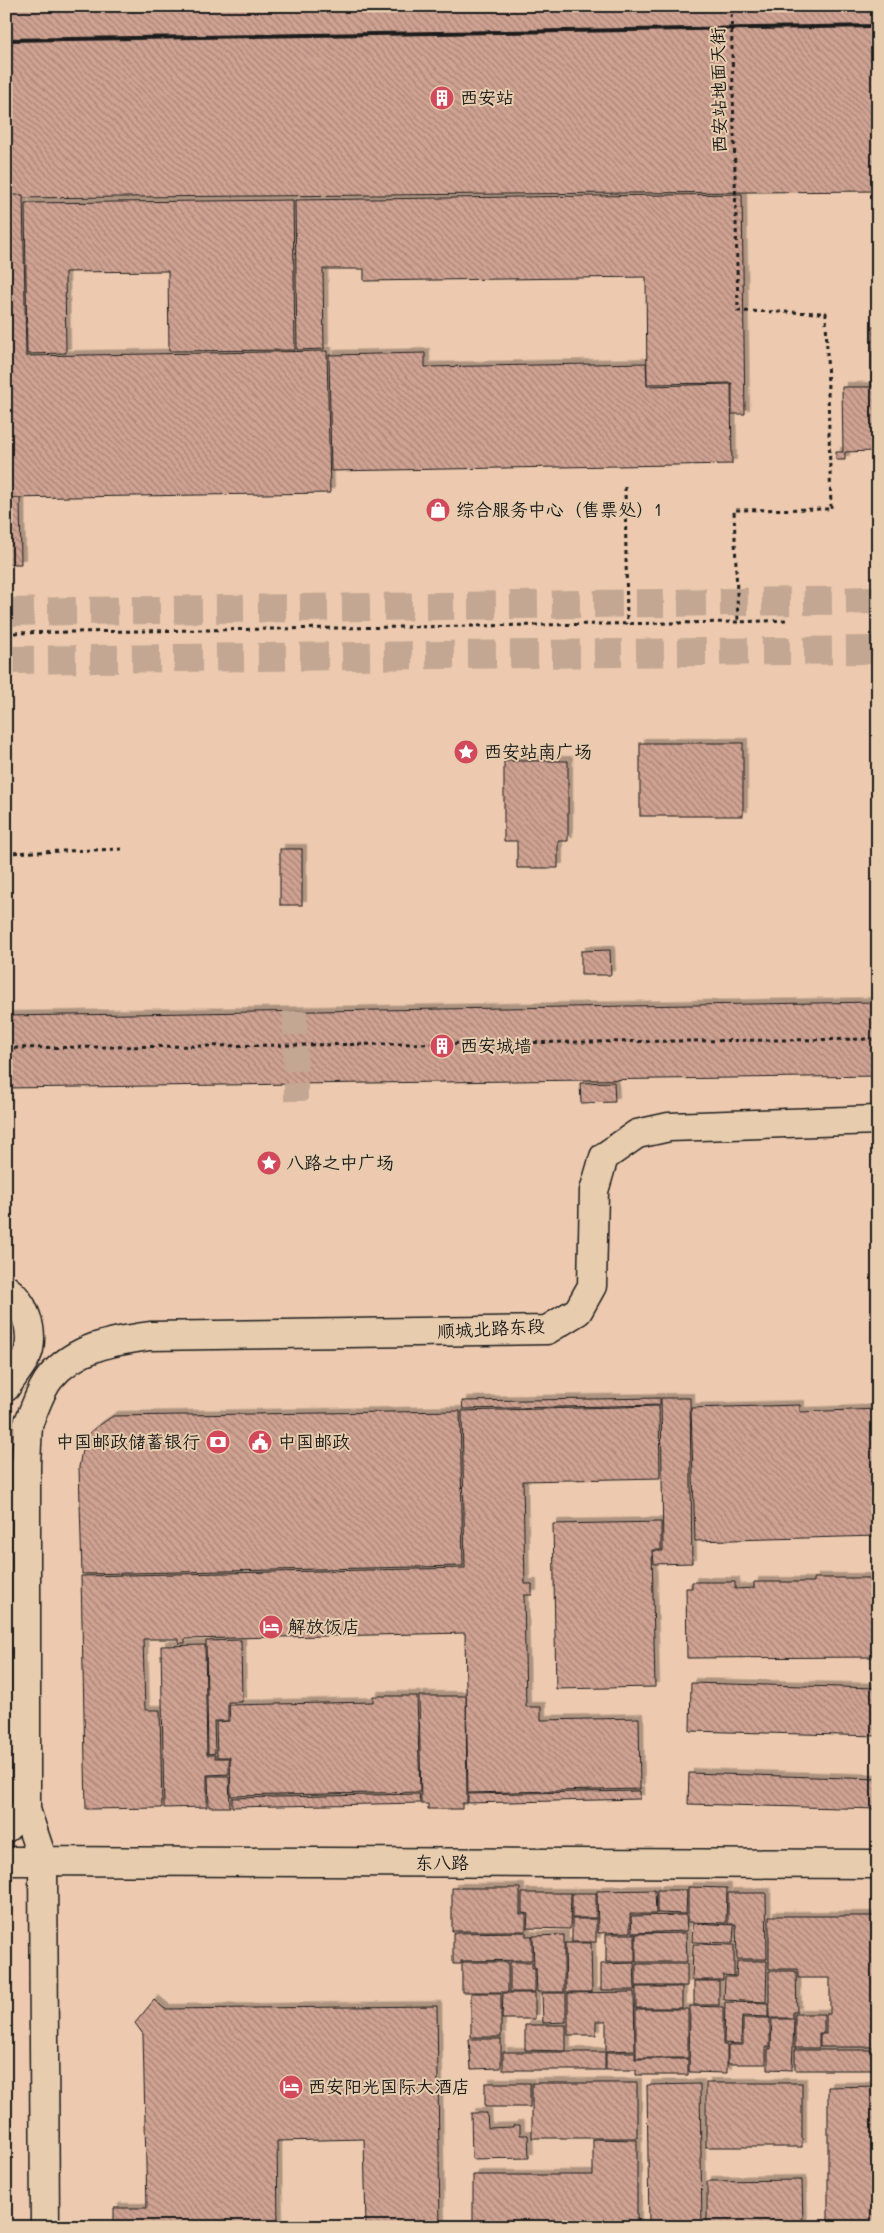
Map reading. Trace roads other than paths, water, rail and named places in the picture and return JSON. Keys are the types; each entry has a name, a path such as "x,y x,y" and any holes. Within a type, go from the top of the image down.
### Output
{"street":[{"name":"顺城北路东段","path":"16,1819 28,1424 49,1379 72,1357 108,1342 150,1336 547,1330 578,1312 592,1286 594,1191 604,1157 637,1134 669,1126 878,1120"},
{"path":"6,1289 12,1292 24,1310 30,1330 29,1351 6,1387"},
{"path":"16,1819 43,1861 45,2227"},
{"name":"东八路","path":"6,1861 878,1864"}],"tunnel":[{"path":"6,612 878,600"},
{"path":"6,660 878,650"},
{"path":"295,1011 296,1101"}],"railway":[{"path":"6,40 878,26"}],"place":[{"name":"西安站","path":"442,98"},
{"name":"综合服务中心（售票处）1","path":"438,510"},
{"name":"西安站南广场","path":"466,752"},
{"name":"西安城墙","path":"442,1046"},
{"name":"八路之中广场","path":"269,1163"},
{"name":"中国邮政储蓄银行","path":"218,1442"},
{"name":"中国邮政","path":"260,1442"},
{"name":"解放饭店","path":"271,1627"},
{"name":"西安阳光国际大酒店","path":"291,2087"}]}
